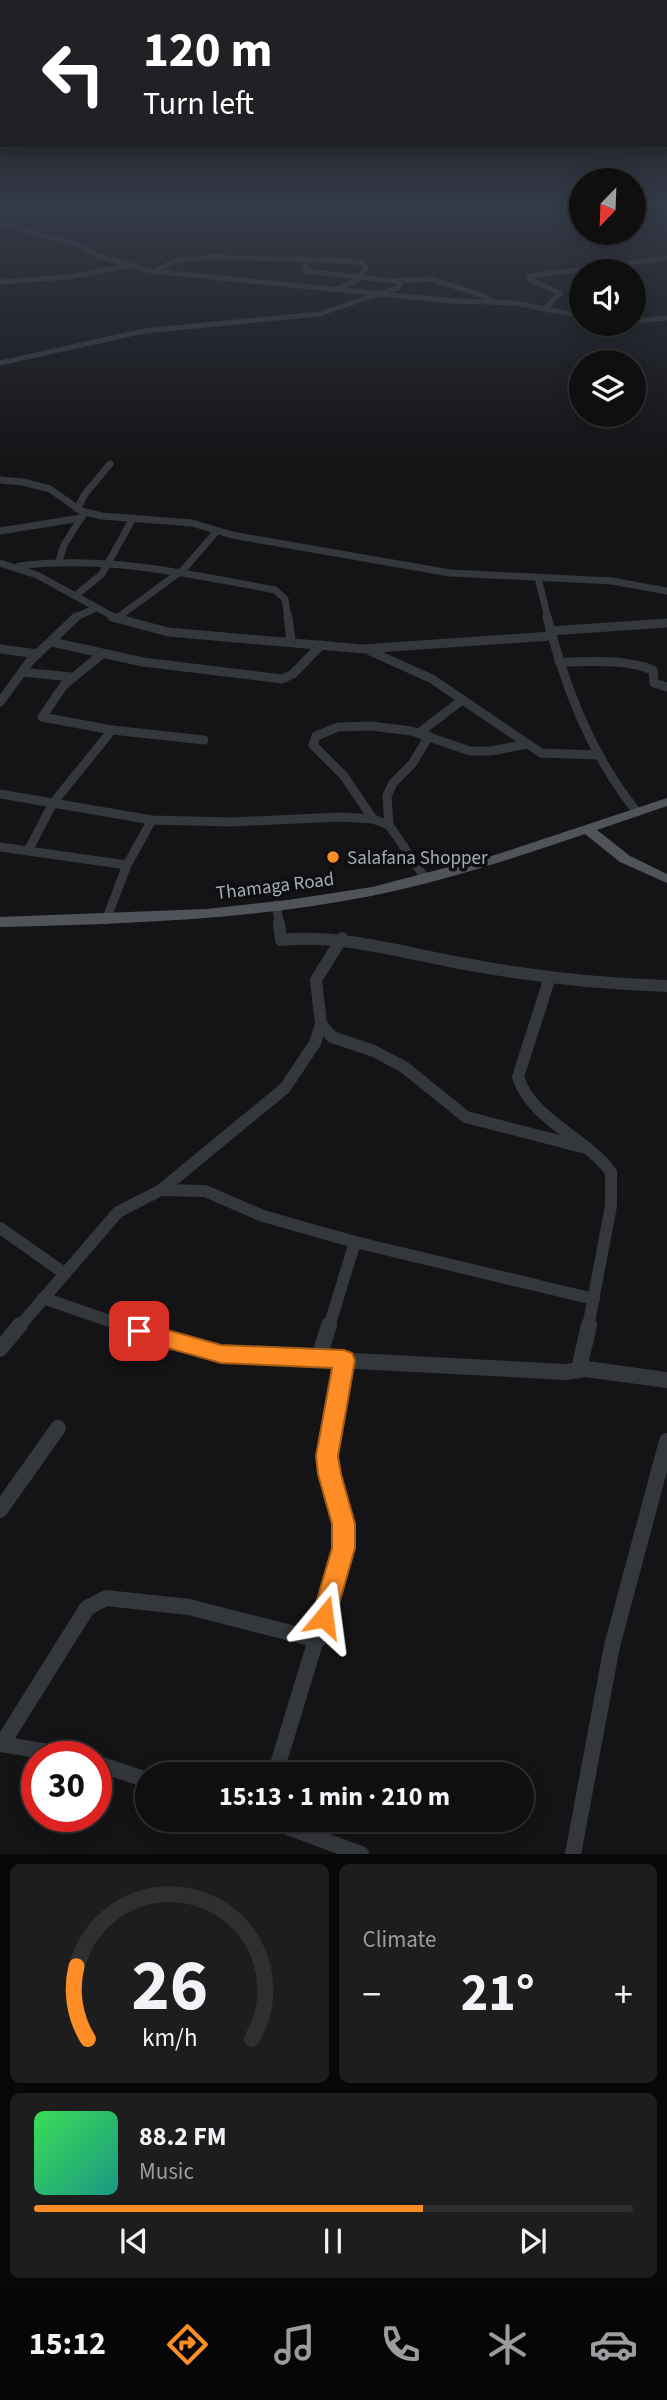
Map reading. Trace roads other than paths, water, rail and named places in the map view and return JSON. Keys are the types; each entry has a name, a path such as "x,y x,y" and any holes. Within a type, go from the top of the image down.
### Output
{"main road":[{"name":"Thamaga Road","path":"0,922 106,920 330,899 425,878 588,830 667,802"},
{"path":"588,830 625,859 667,880"}],"street":[{"path":"358,293 491,302 569,314"},
{"path":"0,363 144,331 319,314 387,293"},
{"path":"474,293 491,302"},
{"path":"545,309 558,293"},
{"path":"646,320 667,318"},
{"path":"59,561 64,545 81,513 85,494 110,464"},
{"path":"0,480 23,482 50,489 66,498 81,513"},
{"path":"0,531 81,513 192,523 216,532 440,572 623,582 667,592"},
{"path":"75,596 96,582 110,563 133,518"},
{"path":"117,618 192,562 216,532"},
{"path":"15,566 59,561 110,563 256,585 280,592 285,599 290,641"},
{"path":"0,562 58,583 94,609 168,632 363,649 667,624"},
{"path":"538,578 571,699 614,786 638,812"},
{"path":"0,702 38,653 78,615 94,609"},
{"path":"52,642 153,663 282,679 294,675 307,654 324,644"},
{"path":"396,662 404,646"},
{"path":"0,649 38,653"},
{"path":"363,649 432,679 547,755 597,755"},
{"path":"102,654 71,677 41,714 42,717 112,730 204,740"},
{"path":"559,662 643,666 653,670 654,683 667,687"},
{"path":"22,672 71,677"},
{"path":"388,825 387,796 390,790 412,764 424,735 462,700"},
{"path":"373,818 344,776 313,745 315,734 321,729 338,726 401,729 478,752 527,744"},
{"path":"29,849 53,803 112,730"},
{"path":"0,794 152,820 231,822 373,818 388,825 425,878"},
{"path":"106,920 127,865 152,820"},
{"path":"0,847 127,865"},
{"path":"277,905 281,940 342,938 443,960 550,977 667,986"},
{"path":"0,1349 118,1212 161,1190 285,1087 308,1056 321,1024 316,981 342,938"},
{"path":"550,977 518,1075 530,1101 605,1165 613,1180 594,1299 579,1369"},
{"path":"321,1024 332,1037 374,1051 404,1067 466,1117 586,1148"},
{"path":"161,1190 205,1191 264,1216 355,1242 594,1299"},
{"path":"0,1228 64,1273"},
{"path":"319,1358 355,1242"},
{"path":"43,1298 201,1350 221,1354 566,1372 579,1369 667,1380"},
{"path":"279,1762 344,1548 344,1524 329,1474 327,1456 344,1360"},
{"path":"1,1507 58,1428"},
{"path":"573,1854 612,1646 667,1441"},
{"path":"21,1747 1,1744 88,1608 106,1598 188,1607 318,1640"},
{"path":"112,1768 135,1776"},
{"path":"301,1832 361,1854"}],"place":[{"name":"Salafana Shopper","path":"333,857"}]}
